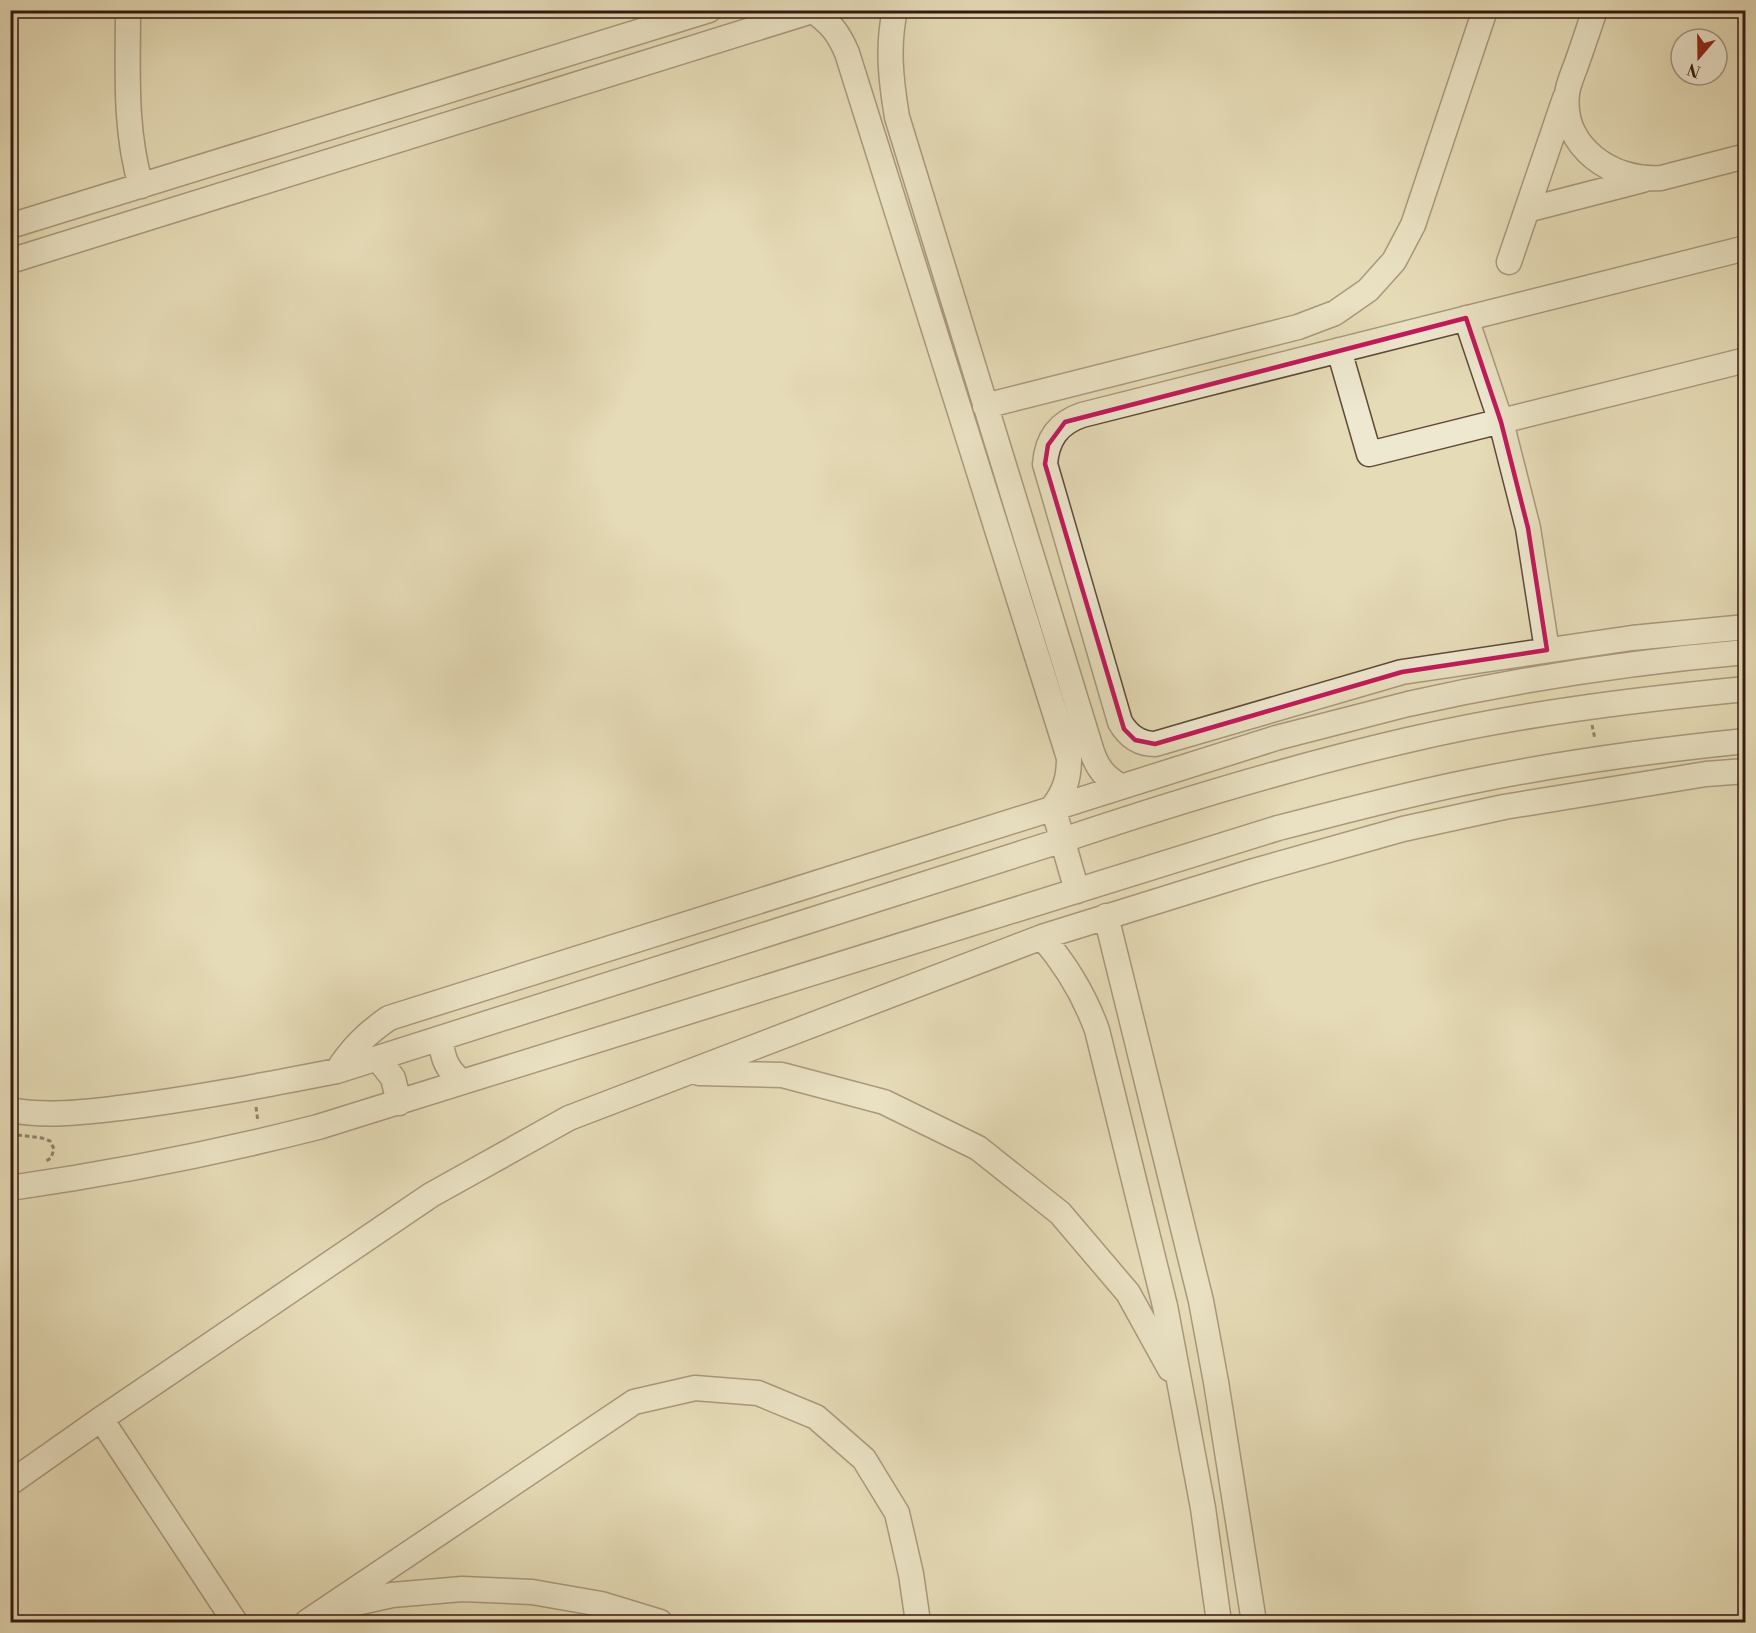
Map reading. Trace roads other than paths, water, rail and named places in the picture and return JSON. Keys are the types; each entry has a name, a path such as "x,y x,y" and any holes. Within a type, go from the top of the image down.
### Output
{"street":[{"path":"128,10 130,137 141,186"},
{"path":"10,226 709,10"},
{"path":"895,10 891,29 890,74 897,117 1092,752 1097,766 1107,778 1120,786"},
{"path":"985,406 1298,327 1335,313 1368,290 1394,261 1413,225 1485,10"},
{"path":"1509,262 1595,10"},
{"path":"10,261 814,11 829,22 840,36 847,53 1069,758 1069,776 1063,793 1053,807"},
{"path":"1567,93 1569,118 1587,152 1620,174 1647,179"},
{"path":"1527,210 1746,156"},
{"path":"1746,248 1082,415 1065,422 1052,436 1045,464 1124,729 1135,740 1155,744 1402,672 1632,638 1746,627"},
{"path":"1466,318 1501,422 1528,528 1547,650"},
{"path":"1339,350 1369,454 1746,360"},
{"path":"338,1071 352,1048 389,1018 1276,738 1409,704 1544,677 1681,658 1746,652"},
{"path":"10,1110 28,1113 74,1113 254,1088 338,1071 1177,802 1293,768 1410,740 1528,716 1746,688"},
{"path":"10,1188 152,1165 261,1141 399,1103 1278,828 1378,802 1479,780 1599,759 1746,741"},
{"path":"10,1483 431,1195 569,1118 1042,937 1254,871 1403,829 1504,807 1706,774 1746,771"},
{"path":"1053,807 1077,891"},
{"path":"1106,916 1201,1301 1254,1623"},
{"path":"1042,937 1075,980 1088,1004 1097,1030 1165,1306 1203,1508 1219,1623"},
{"path":"441,1039 441,1052 445,1064 462,1082"},
{"path":"378,1059 393,1078 399,1103"},
{"path":"688,1073 782,1075 884,1102 978,1148 1060,1213 1128,1293 1179,1385"},
{"path":"316,1617 634,1402 695,1388 758,1393 816,1417 864,1459 897,1513 911,1574 918,1623"},
{"path":"101,1419 235,1623"},
{"path":"316,1617 392,1595 462,1589 532,1592 601,1604 660,1623"}]}
